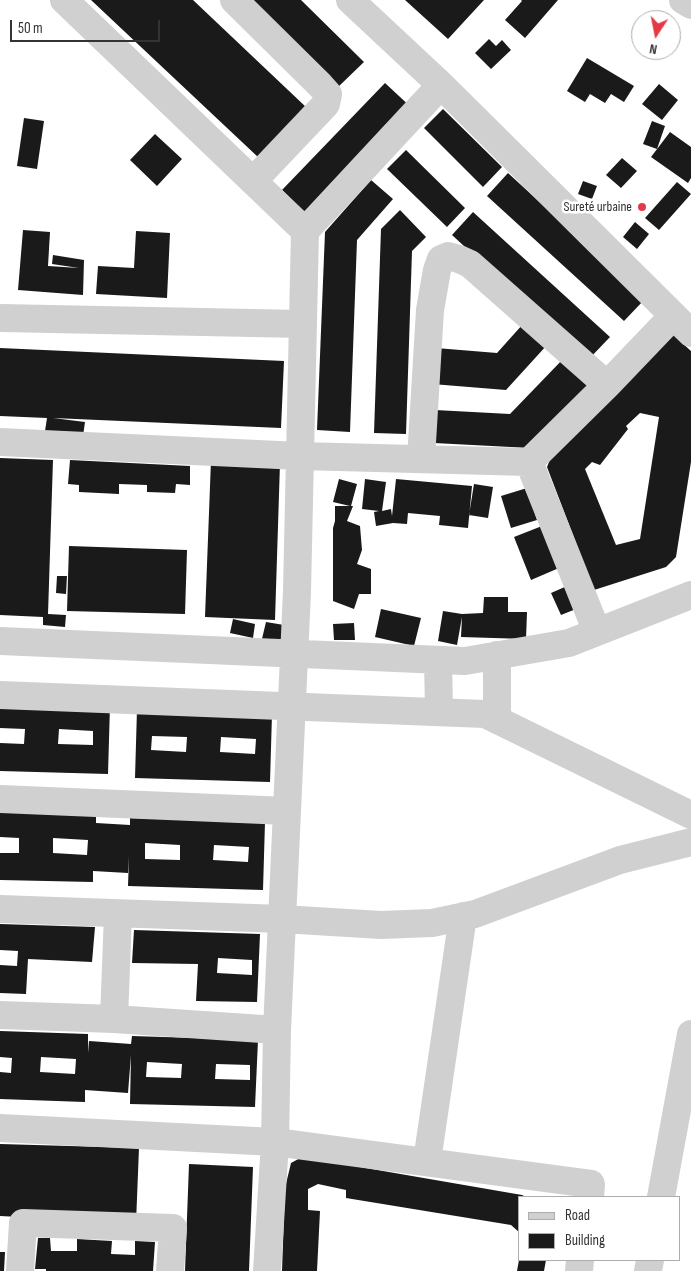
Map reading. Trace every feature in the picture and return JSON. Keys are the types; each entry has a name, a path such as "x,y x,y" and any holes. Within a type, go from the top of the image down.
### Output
{"street":[{"path":"64,0 305,231"},
{"path":"234,0 328,94 326,104 253,181"},
{"path":"0,442 300,456 529,462 607,385 682,324 442,86 350,0"},
{"path":"683,0 691,5"},
{"path":"267,1271 275,1142 277,1030 294,653 305,231 442,86"},
{"path":"421,458 430,310 437,270 441,259 448,256 470,264 607,385"},
{"path":"0,318 303,324"},
{"path":"529,462 597,632"},
{"path":"0,641 465,661 569,643 691,595"},
{"path":"497,655 497,720"},
{"path":"438,660 439,712"},
{"path":"0,695 485,714 691,815"},
{"path":"0,799 288,811"},
{"path":"0,909 282,919 381,925 432,922 475,914 620,860 691,842"},
{"path":"114,1019 118,914"},
{"path":"427,1161 463,916"},
{"path":"0,1015 114,1019 277,1030"},
{"path":"661,1196 691,1034"},
{"path":"0,1128 275,1142 592,1184 590,1196"},
{"path":"20,1271 23,1223 173,1228 170,1271"}],"building":[{"path":"91,0 193,0 307,108 259,158"},
{"path":"246,0 301,0 364,62 336,89"},
{"path":"405,0 484,0 448,39"},
{"path":"521,0 558,0 525,38 505,20"},
{"path":"489,39 496,46 502,40 511,50 491,69 475,53"},
{"path":"587,58 634,86 624,102 611,94 605,103 590,94 585,102 567,91"},
{"path":"385,83 414,110 310,218 282,190"},
{"path":"659,84 678,100 662,120 642,104"},
{"path":"443,109 502,167 483,187 424,128"},
{"path":"24,118 44,121 37,169 17,166"},
{"path":"652,121 665,126 657,149 643,144"},
{"path":"670,132 691,147 691,178 688,183 651,157"},
{"path":"155,134 182,159 157,186 130,160"},
{"path":"406,150 465,208 447,227 387,169"},
{"path":"622,158 637,171 621,188 606,175"},
{"path":"508,173 645,299 624,321 487,196"},
{"path":"371,180 393,199 357,240 350,432 317,430 325,232"},
{"path":"583,181 597,186 592,199 578,194"},
{"path":"677,182 691,194 659,230 645,218"},
{"path":"400,210 426,237 412,251 406,434 374,433 381,229"},
{"path":"473,212 610,337 588,360 452,235"},
{"path":"635,222 649,234 637,249 623,237"},
{"path":"23,230 50,232 48,266 79,268 52,264 53,255 84,260 83,295 18,290"},
{"path":"136,231 170,233 167,298 96,294 98,266 134,268"},
{"path":"523,324 547,345 506,390 432,384 436,348 497,353"},
{"path":"671,333 691,351 691,462 676,557 666,567 594,590 547,467 551,457","holes":["640,413 659,417 640,539 616,545 585,469 592,462 600,465 628,429 626,426"]},
{"path":"0,348 284,361 281,428 53,418 85,422 83,436 45,431 47,418 0,416"},
{"path":"565,357 592,383 530,448 434,443 435,410 510,414"},
{"path":"0,458 53,460 48,614 66,615 65,627 43,625 43,617 0,615"},
{"path":"70,460 190,466 190,485 176,484 175,493 147,492 147,485 119,484 119,494 79,492 79,485 68,484"},
{"path":"211,460 280,463 275,620 205,617"},
{"path":"339,479 357,484 351,506 353,506 347,521 360,526 362,550 357,564 371,569 371,594 359,594 354,609 333,601 333,528 335,506 350,506 333,502"},
{"path":"365,479 386,482 382,511 391,509 392,516 396,479 472,486 468,528 439,525 440,516 408,513 407,524 393,523 376,526 374,512 379,511 362,509"},
{"path":"474,484 493,487 488,518 469,515"},
{"path":"527,488 537,520 511,528 501,496"},
{"path":"542,526 559,568 531,580 514,537"},
{"path":"69,546 187,550 185,614 67,611"},
{"path":"57,576 67,576 66,594 56,593"},
{"path":"567,586 576,609 561,615 551,593"},
{"path":"484,597 508,597 508,612 527,612 526,639 461,637 462,617 457,645 438,641 443,611 462,614 483,613"},
{"path":"381,609 421,618 414,646 375,637"},
{"path":"233,619 255,624 253,638 230,633"},
{"path":"266,622 284,625 280,647 261,643"},
{"path":"354,623 355,640 334,640 333,624"},
{"path":"0,702 110,705 108,774 0,771 0,743 24,744 25,729 0,728","holes":["59,729 93,731 93,745 58,744"]},
{"path":"137,709 272,714 270,782 135,778","holes":["152,736 187,737 186,752 151,750","221,737 256,739 255,754 220,752"]},
{"path":"0,812 96,814 96,823 130,825 130,818 265,822 263,890 128,886 129,856 128,873 93,871 93,882 0,880 0,853 19,853 19,838 0,837","holes":["53,838 88,840 87,855 53,853","145,843 180,845 180,860 145,859","214,845 249,847 248,862 213,860"]},
{"path":"0,924 95,927 92,962 28,959 26,994 0,993 0,965 17,966 18,951 0,950"},
{"path":"134,930 260,934 257,1002 196,1001 198,964 132,963","holes":["218,958 252,960 252,975 217,973"]},
{"path":"0,1031 88,1034 88,1053 89,1041 131,1044 132,1036 258,1040 255,1107 130,1104 131,1055 128,1093 85,1090 85,1102 0,1099 0,1072 11,1073 12,1058 0,1057","holes":["41,1057 76,1059 75,1074 40,1072","147,1062 182,1064 181,1078 146,1077","216,1064 250,1065 250,1080 215,1079"]},
{"path":"0,1144 139,1148 136,1223 0,1216"},
{"path":"302,1157 522,1195 524,1196 518,1196 518,1231 511,1225 346,1198 346,1190 318,1184 308,1189 308,1210 320,1211 317,1271 282,1271 285,1188 291,1163"},
{"path":"189,1164 253,1167 249,1271 185,1271"},
{"path":"38,1238 50,1238 51,1251 77,1251 77,1239 112,1241 111,1254 135,1255 135,1241 155,1242 153,1271 46,1271 46,1269 35,1269"},
{"path":"0,1252 5,1252 4,1271 0,1271"},
{"path":"519,1261 546,1261 544,1271 517,1271"}],"place":[{"name":"Sureté urbaine","path":"642,207"}]}
